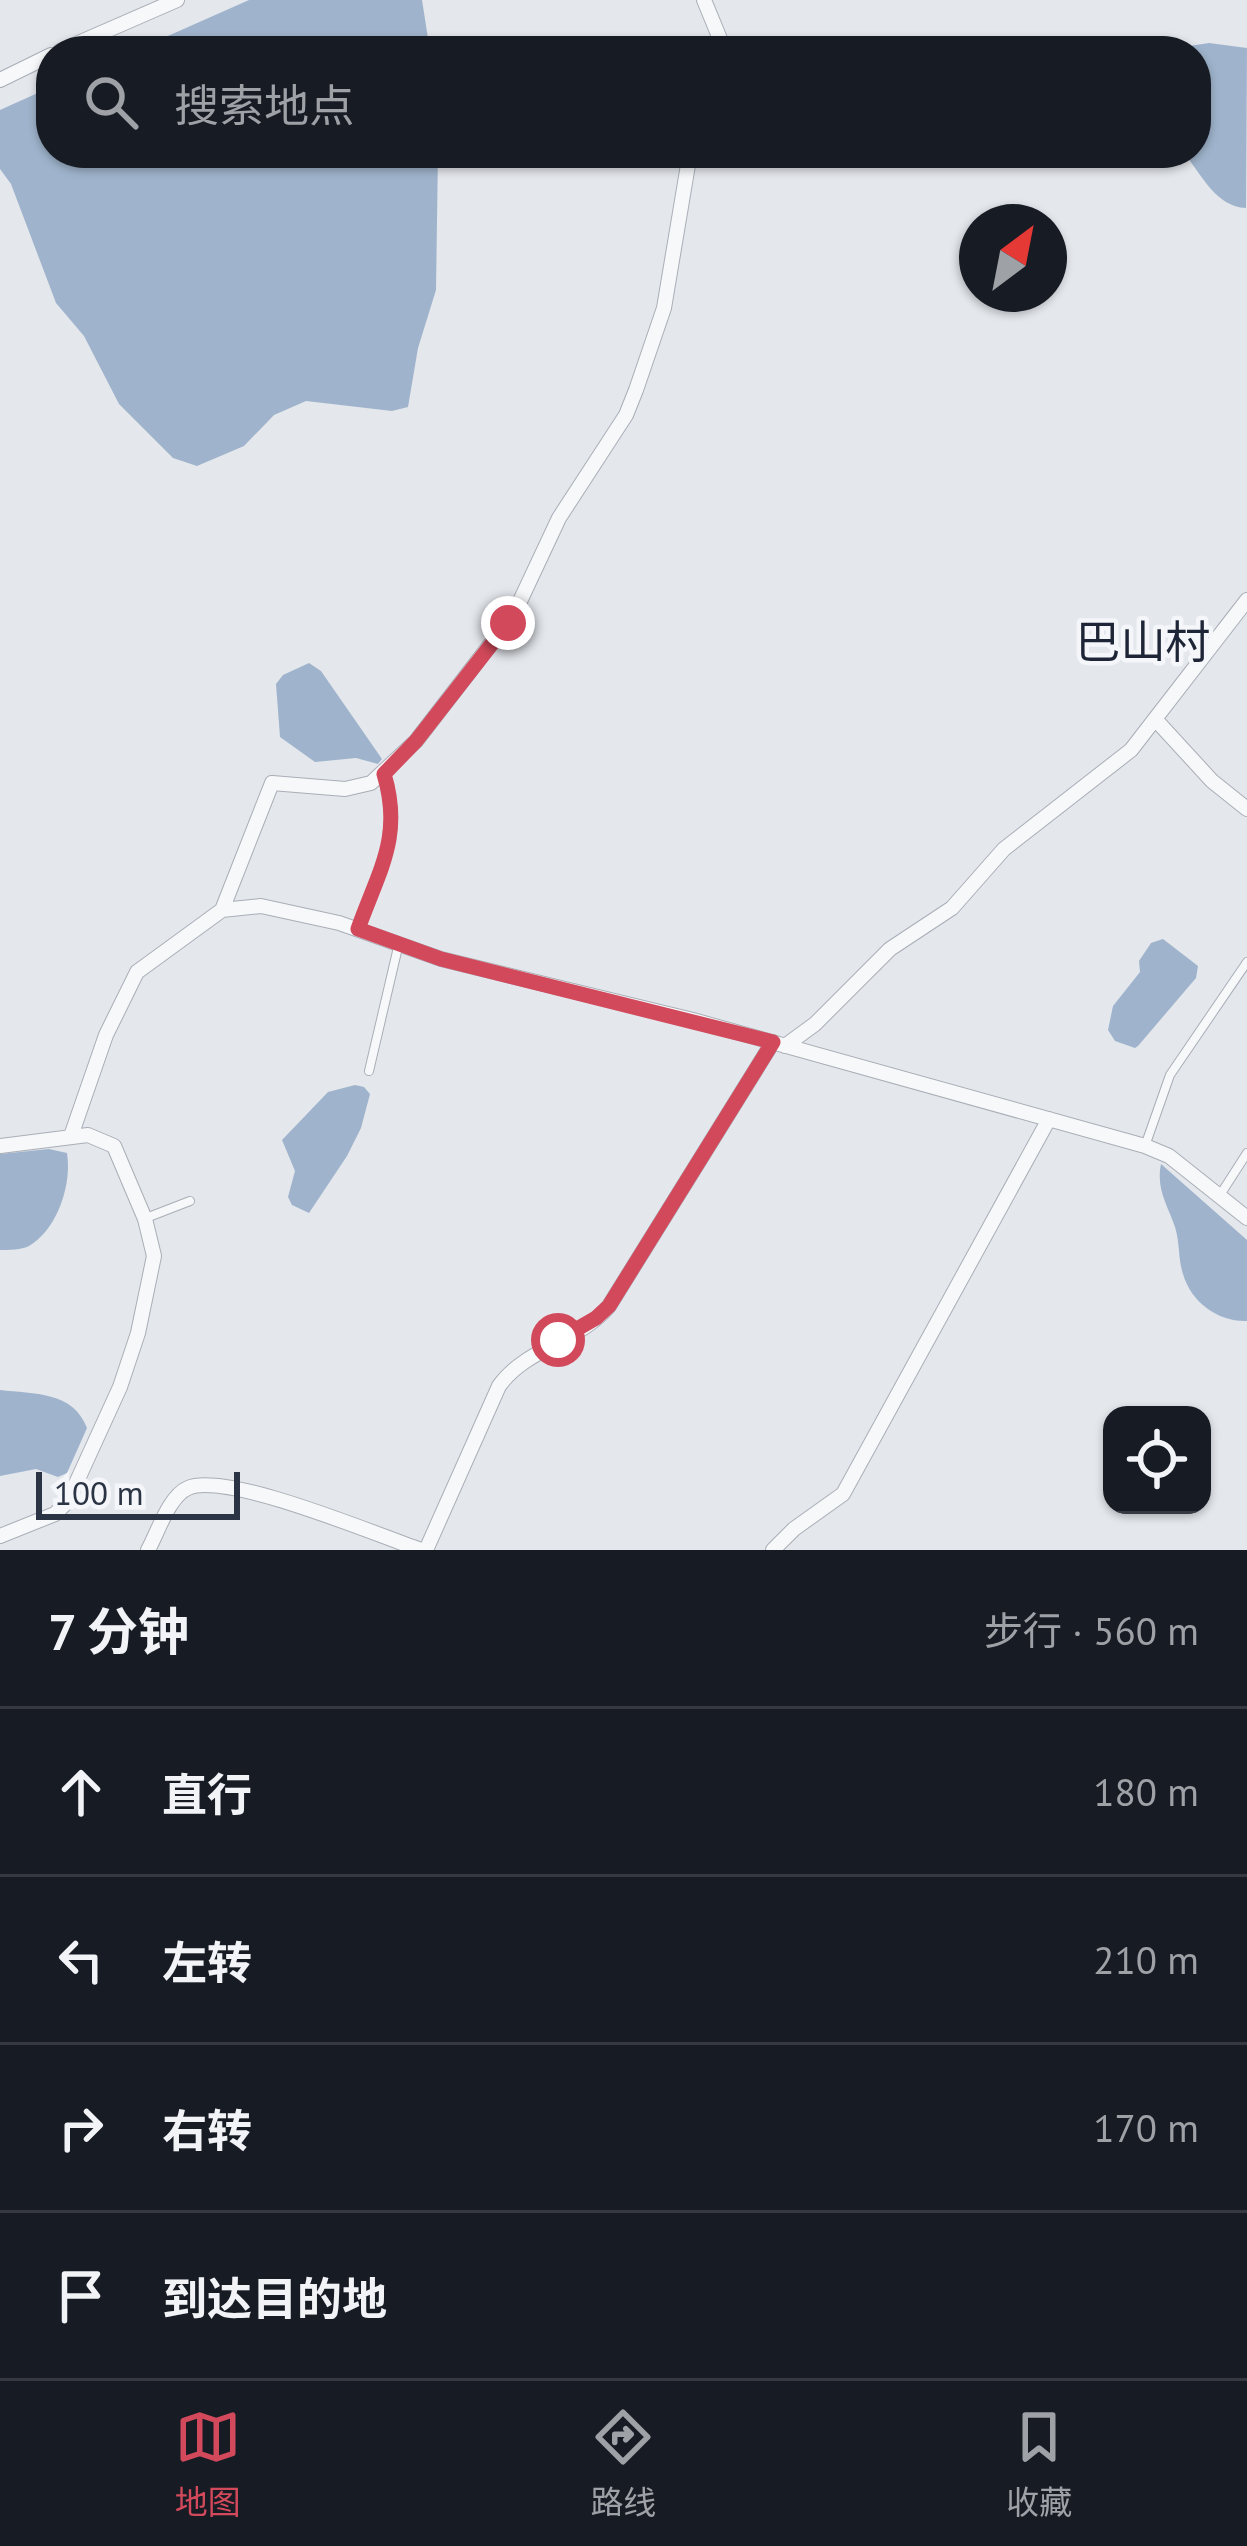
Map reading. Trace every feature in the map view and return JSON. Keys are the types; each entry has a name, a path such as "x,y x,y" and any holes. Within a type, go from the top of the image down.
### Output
{"street":[{"path":"94,36 177,0"},
{"path":"704,0 719,36"},
{"path":"0,80 36,62"},
{"path":"71,1136 131,980 222,910 272,783 356,789 384,774 416,741 514,614 559,518 626,415 664,308 687,168"},
{"path":"148,1550 178,1494 196,1486 254,1493 424,1550 506,1378 609,1306 779,1044 815,1024 890,949 952,908 1004,849 1131,750 1247,600"},
{"path":"1156,720 1212,781 1247,809"},
{"path":"222,910 261,906 358,929 441,959 779,1044 1145,1146 1169,1156 1247,1218"},
{"path":"773,1550 794,1528 843,1494 1049,1119"},
{"path":"0,1146 71,1136 99,1137 114,1147 154,1252 138,1333 120,1388 68,1501 55,1514 0,1536"}],"lane":[{"path":"358,929 393,830 393,806 384,774"},
{"path":"369,1072 399,942"},
{"path":"1145,1146 1170,1075 1247,962"},
{"path":"1219,1196 1247,1153"},
{"path":"145,1219 190,1201"}],"water":[{"path":"249,0 422,0 428,36 168,36"},
{"path":"1211,43 1247,48 1246,208 1226,202 1195,168 1211,168"},
{"path":"36,94 36,168 438,168 436,290 418,348 408,407 392,411 306,401 274,415 244,446 197,466 173,458 119,404 84,336 56,303 11,184 0,169 0,110"},
{"path":"309,663 321,671 382,759 378,764 356,758 315,762 280,737 276,684 283,675"},
{"path":"1163,939 1198,966 1196,978 1138,1046 1115,1041 1108,1030 1113,1006 1140,972 1139,961 1151,943"},
{"path":"355,1085 370,1094 361,1128 309,1213 292,1205 288,1197 295,1171 282,1140 328,1092"},
{"path":"49,1149 67,1153 65,1192 55,1217 29,1246 0,1250 0,1154"},
{"path":"1161,1164 1247,1240 1247,1321 1216,1314 1187,1284 1161,1189"},
{"path":"0,1390 51,1397 81,1416 87,1428 67,1473 58,1477 36,1469 0,1476"}],"district":[{"name":"巴山村","path":"1143,642"}],"route":[{"path":"508,623 416,741 384,774 393,806 393,830 358,929 441,959 773,1042 609,1306 558,1340"}]}
